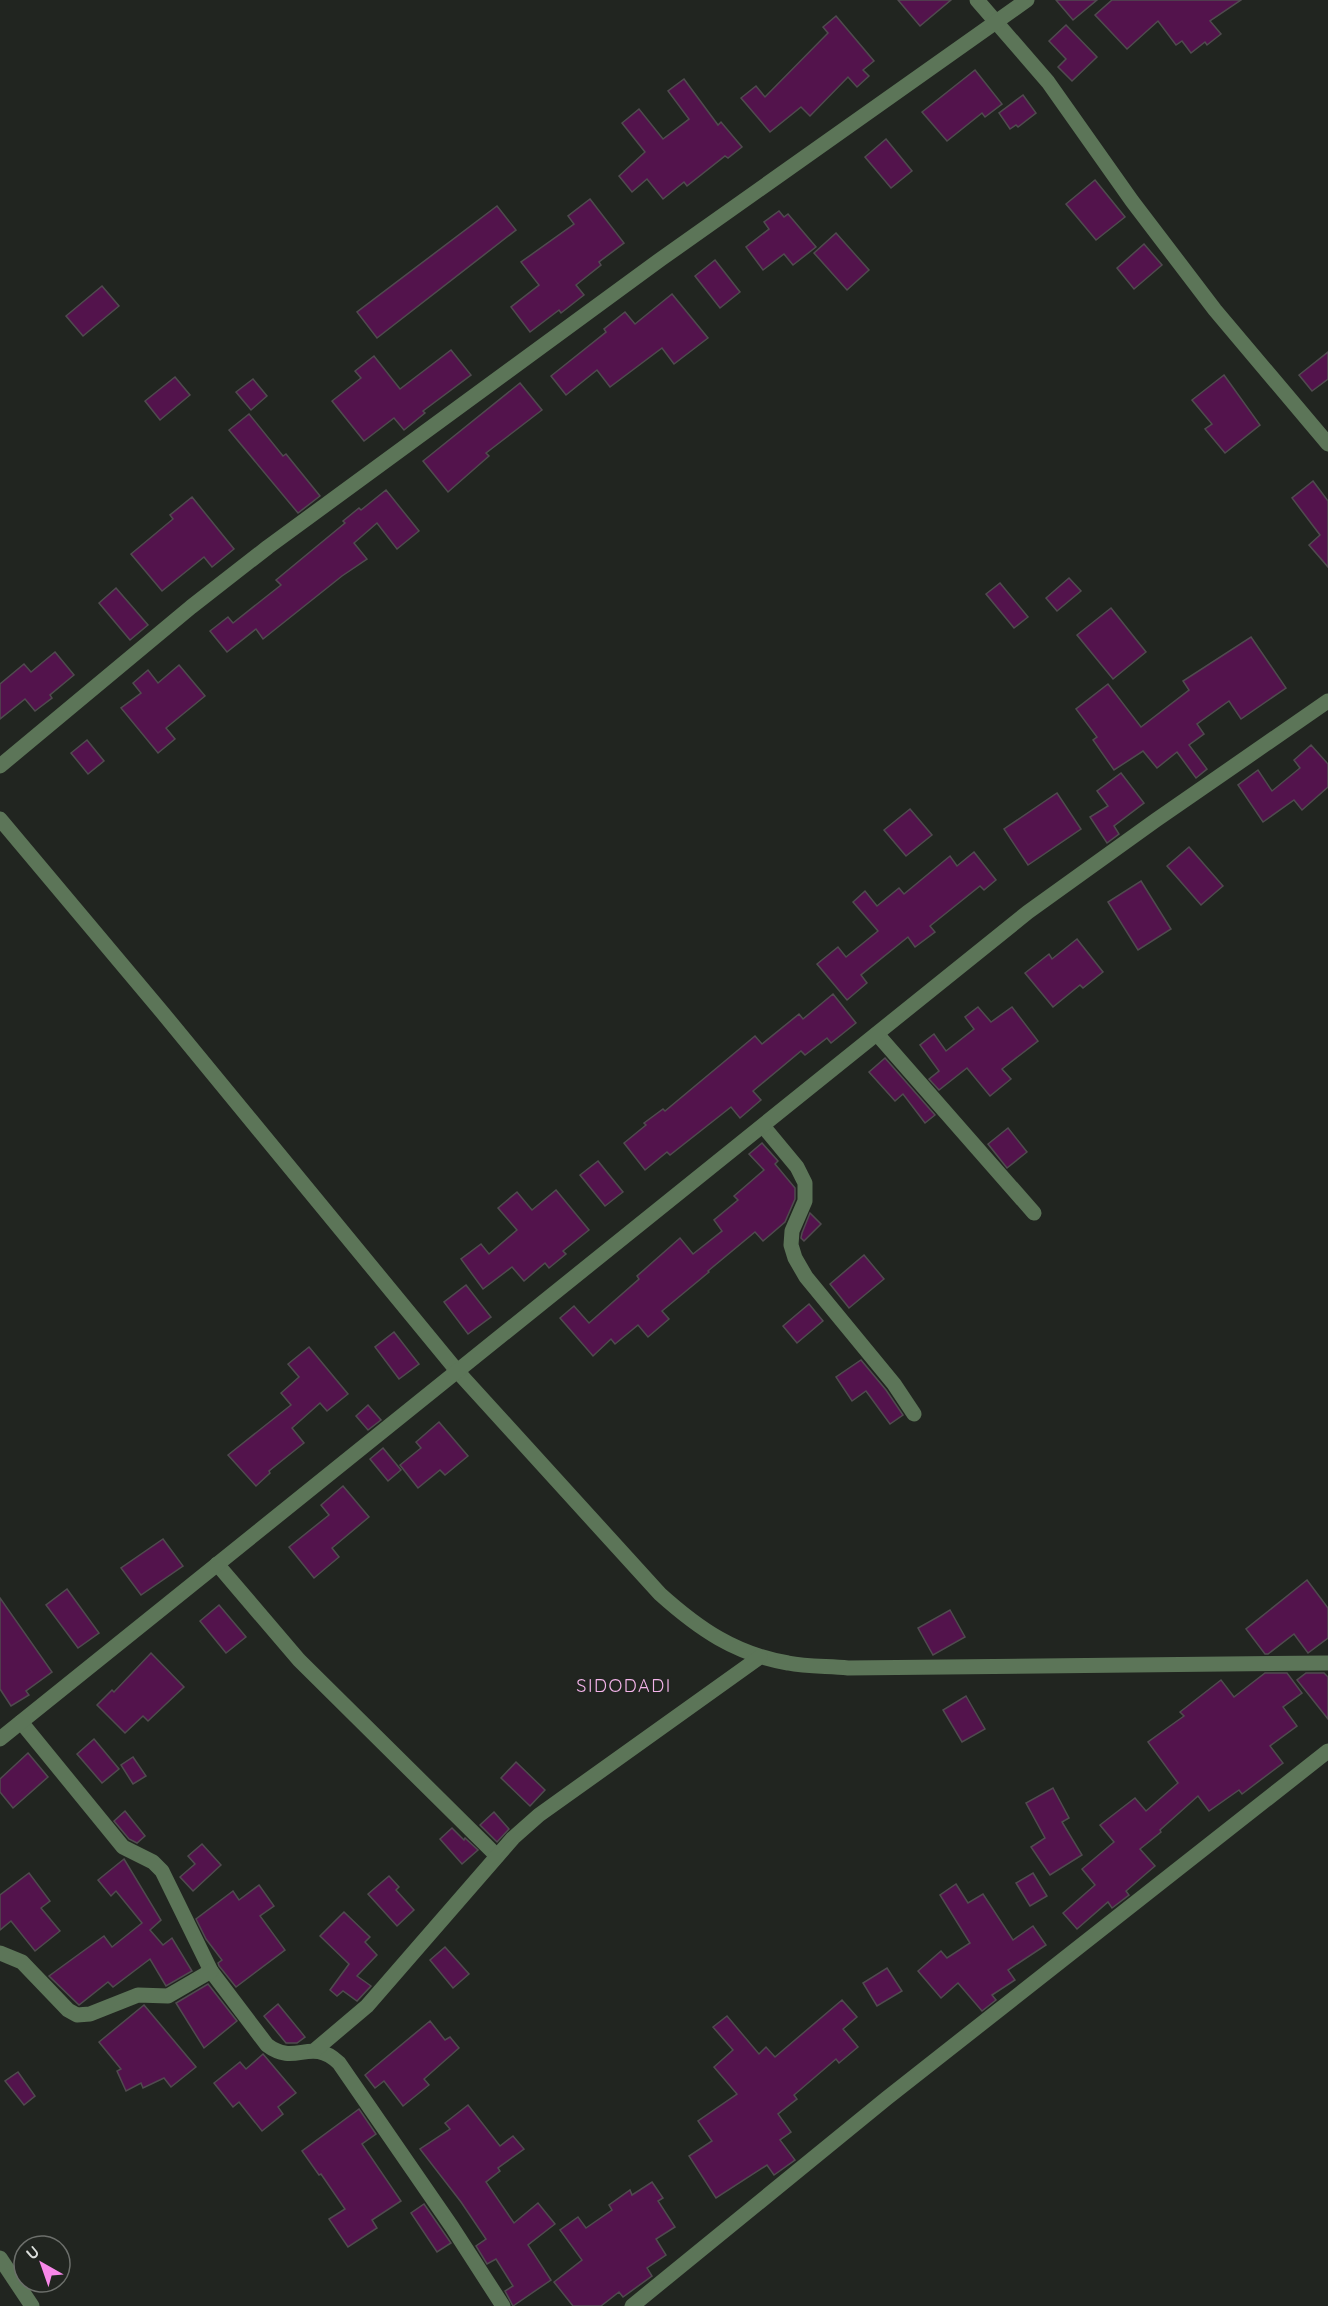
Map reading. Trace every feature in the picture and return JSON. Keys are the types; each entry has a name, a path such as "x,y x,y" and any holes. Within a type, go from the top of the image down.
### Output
{"street":[{"path":"977,0 1048,82 1132,201 1215,310 1328,444"},
{"path":"0,766 191,607 268,547 661,259 1027,0"},
{"path":"0,1739 1028,912 1328,701"},
{"path":"0,819 458,1372 660,1594 690,1621 729,1646 789,1664 848,1668 1328,1662"},
{"path":"877,1034 1034,1213"},
{"path":"763,1126 798,1167 805,1183 805,1201 792,1231 791,1245 795,1258 806,1277 894,1384 914,1414"},
{"path":"217,1564 299,1660 497,1856"},
{"path":"21,1722 123,1847 153,1862 162,1871 211,1971 267,2045 278,2054 298,2054 315,2050 367,2006 513,1838 554,1803 760,1657"},
{"path":"632,2306 887,2098 1328,1751"},
{"path":"0,1953 22,1962 68,2010 77,2015 90,2014 138,1995 168,1996 211,1971"},
{"path":"315,2050 329,2054 339,2064 452,2227 503,2306"},
{"path":"0,2258 32,2306"}],"building":[{"path":"898,0 951,0 920,26"},
{"path":"1056,0 1097,0 1073,20"},
{"path":"1112,0 1241,0 1210,21 1221,34 1207,45 1205,42 1191,53 1182,41 1176,45 1158,21 1127,49 1095,15"},
{"path":"836,16 874,61 863,70 869,76 857,87 848,77 810,116 801,107 770,132 741,98 756,86 765,97 828,33 823,27"},
{"path":"1066,25 1097,57 1072,81 1058,67 1066,59 1049,41"},
{"path":"975,70 1002,104 985,117 982,113 947,141 922,112"},
{"path":"684,79 718,125 721,122 742,147 728,158 725,156 687,186 684,182 663,199 647,179 632,192 619,176 645,152 622,123 639,109 663,139 689,119 668,91"},
{"path":"1023,95 1036,113 1018,127 1016,125 1010,129 999,113"},
{"path":"886,139 912,171 891,188 865,157"},
{"path":"1095,180 1125,217 1096,240 1066,204"},
{"path":"590,199 624,243 599,262 601,265 576,285 584,295 561,313 559,310 530,332 511,307 539,285 521,262 574,224 568,216"},
{"path":"497,206 516,230 377,338 357,312"},
{"path":"779,211 784,217 788,214 816,247 793,265 784,254 763,270 746,247 769,229 764,222"},
{"path":"836,233 869,270 847,290 814,253"},
{"path":"1144,244 1162,265 1134,289 1117,268"},
{"path":"715,260 740,292 720,308 695,276"},
{"path":"102,286 119,306 83,336 66,316"},
{"path":"672,294 708,338 674,364 662,348 610,387 597,370 566,395 551,376 606,332 604,329 625,312 635,324"},
{"path":"451,350 471,375 423,411 425,413 404,430 394,418 364,441 332,401 361,378 355,371 374,356 400,389"},
{"path":"1328,352 1328,379 1312,391 1299,375"},
{"path":"1224,375 1260,425 1225,453 1205,429 1212,424 1192,400"},
{"path":"175,377 190,395 160,420 145,401"},
{"path":"253,379 267,396 251,410 236,392"},
{"path":"520,383 542,410 486,453 489,456 448,492 423,461"},
{"path":"249,414 320,496 298,513 229,430"},
{"path":"1313,481 1328,501 1328,567 1309,545 1320,535 1292,498"},
{"path":"386,490 419,531 397,549 377,523 354,543 367,559 263,639 256,629 227,652 210,631 228,617 233,623 281,585 276,580 345,523 343,521"},
{"path":"192,497 234,549 212,567 204,557 162,591 131,554 173,519 170,515"},
{"path":"1069,578 1081,591 1057,611 1046,598"},
{"path":"1000,583 1028,617 1014,628 986,594"},
{"path":"116,588 148,625 130,640 99,603"},
{"path":"1111,608 1146,652 1113,679 1077,635"},
{"path":"1251,637 1286,688 1241,719 1229,701 1197,724 1204,734 1189,745 1207,769 1196,778 1177,752 1157,768 1143,751 1114,770 1093,740 1097,737 1076,709 1108,684 1141,727 1189,690 1183,681"},
{"path":"55,652 74,675 50,695 52,698 35,711 25,699 0,719 0,684 24,664 31,672"},
{"path":"179,665 205,696 166,728 175,739 158,753 121,708 141,693 133,683 148,670 158,683"},
{"path":"87,740 104,761 88,774 71,753"},
{"path":"1311,745 1328,764 1328,787 1302,810 1294,800 1263,822 1238,785 1258,770 1272,791 1300,768 1294,760"},
{"path":"1121,773 1144,803 1114,826 1119,834 1107,843 1090,817 1108,806 1097,791"},
{"path":"1057,793 1081,829 1028,865 1004,829"},
{"path":"910,809 932,835 906,856 884,830"},
{"path":"1189,847 1223,886 1201,905 1167,866"},
{"path":"974,852 996,880 984,890 980,886 930,926 935,932 915,947 908,937 861,975 867,983 847,1000 817,964 838,947 846,957 878,931 853,902 865,891 877,906 899,888 904,894 950,856 957,866"},
{"path":"1141,881 1171,929 1138,950 1108,902"},
{"path":"1077,939 1103,972 1083,988 1080,985 1053,1007 1025,973 1049,954 1052,959"},
{"path":"833,994 856,1023 831,1043 827,1038 805,1055 801,1051 753,1091 761,1100 740,1118 731,1107 670,1155 667,1152 645,1170 624,1143 646,1125 644,1123 663,1109 665,1111 755,1036 762,1044 799,1014 803,1019"},
{"path":"978,1007 991,1022 1012,1007 1038,1041 1002,1069 1011,1079 990,1096 967,1068 939,1090 929,1079 939,1071 920,1045 934,1034 946,1051 974,1029 965,1017"},
{"path":"885,1058 935,1115 925,1123 903,1094 895,1101 869,1072"},
{"path":"1008,1128 1027,1152 1007,1168 988,1144"},
{"path":"762,1143 778,1161 775,1164 795,1188 795,1199 785,1222 763,1241 755,1232 708,1271 662,1311 669,1319 648,1337 638,1325 615,1344 611,1339 593,1356 560,1318 574,1306 589,1323 639,1279 637,1276 680,1238 693,1254 722,1231 714,1220 738,1200 734,1196 764,1170 749,1154"},
{"path":"598,1161 623,1192 605,1206 580,1175"},
{"path":"556,1190 589,1230 563,1251 566,1254 549,1268 545,1263 524,1281 512,1267 483,1289 461,1259 481,1244 489,1254 517,1230 498,1208 517,1192 532,1210"},
{"path":"810,1213 821,1224 804,1241 801,1238 802,1233"},
{"path":"864,1255 884,1279 849,1308 830,1284"},
{"path":"466,1285 491,1317 468,1334 444,1302"},
{"path":"809,1304 823,1321 797,1343 783,1326"},
{"path":"394,1332 419,1364 399,1379 375,1347"},
{"path":"309,1347 348,1394 327,1411 320,1403 292,1428 304,1443 269,1471 270,1473 256,1486 228,1455 291,1405 281,1393 299,1377 288,1364"},
{"path":"861,1360 903,1415 890,1424 866,1391 852,1401 836,1377"},
{"path":"368,1405 381,1420 368,1430 356,1416"},
{"path":"439,1422 468,1456 445,1475 440,1470 418,1488 400,1465 421,1448 416,1442"},
{"path":"383,1448 401,1470 388,1481 370,1459"},
{"path":"343,1486 369,1517 332,1548 339,1557 314,1578 289,1547 329,1515 321,1505"},
{"path":"163,1539 183,1566 141,1595 121,1568"},
{"path":"1307,1580 1328,1608 1328,1638 1308,1653 1294,1634 1265,1654 1246,1629"},
{"path":"67,1589 99,1633 78,1648 46,1605"},
{"path":"0,1598 52,1672 26,1691 29,1695 11,1706 0,1689"},
{"path":"219,1605 246,1637 226,1653 200,1621"},
{"path":"950,1610 965,1637 933,1655 918,1628"},
{"path":"151,1653 184,1687 148,1721 143,1716 125,1733 97,1705 112,1690 114,1692"},
{"path":"1265,1673 1287,1673 1302,1693 1283,1707 1297,1726 1270,1746 1283,1763 1242,1794 1239,1790 1209,1811 1198,1796 1140,1849 1155,1866 1126,1891 1129,1895 1112,1908 1108,1902 1077,1929 1063,1913 1095,1885 1082,1869 1114,1842 1100,1825 1135,1798 1146,1811 1178,1783 1148,1742 1184,1716 1180,1712 1221,1680 1234,1697"},
{"path":"1306,1673 1324,1673 1328,1677 1328,1719 1297,1680"},
{"path":"966,1696 985,1729 962,1742 943,1710"},
{"path":"94,1739 119,1769 102,1783 77,1754"},
{"path":"28,1753 48,1777 13,1808 0,1792 0,1779"},
{"path":"133,1757 146,1776 133,1784 121,1765"},
{"path":"516,1762 545,1790 530,1806 501,1778"},
{"path":"1053,1788 1069,1818 1062,1822 1082,1855 1050,1875 1031,1847 1045,1838 1026,1803"},
{"path":"125,1811 145,1836 137,1843 129,1839 114,1821"},
{"path":"494,1812 509,1829 497,1842 480,1825"},
{"path":"452,1828 478,1850 462,1864 440,1839"},
{"path":"202,1844 221,1865 193,1891 180,1877 195,1864 188,1856"},
{"path":"124,1859 161,1920 150,1930 163,1945 172,1938 192,1971 166,1986 150,1959 113,1987 108,1982 79,2005 49,1976 104,1936 112,1947 142,1923 116,1891 111,1896 98,1880"},
{"path":"29,1873 50,1901 41,1908 60,1931 35,1951 11,1921 0,1930 0,1895"},
{"path":"1033,1873 1047,1896 1030,1906 1016,1883"},
{"path":"389,1876 399,1887 396,1890 414,1910 397,1926 368,1894"},
{"path":"956,1884 968,1903 983,1894 1013,1940 1033,1926 1046,1945 1008,1970 1015,1980 992,1995 996,2000 982,2011 958,1983 941,1998 918,1971 941,1951 947,1958 970,1943 940,1895"},
{"path":"259,1885 274,1906 260,1916 285,1950 236,1987 219,1966 218,1963 222,1960 206,1939 196,1919 233,1891 239,1900"},
{"path":"344,1912 370,1937 365,1942 377,1955 357,1976 371,1986 357,2001 343,1991 337,1996 330,1990 349,1964 320,1936"},
{"path":"445,1947 469,1974 453,1988 430,1960"},
{"path":"887,1968 902,1991 877,2006 863,1983"},
{"path":"208,1984 237,2021 204,2048 176,2003"},
{"path":"842,2000 857,2017 843,2029 858,2047 839,2063 836,2059 794,2095 797,2099 778,2114 791,2132 780,2140 795,2160 774,2175 767,2165 716,2198 689,2156 712,2141 698,2121 737,2094 714,2067 733,2050 713,2027 727,2016 759,2054 766,2047 775,2057"},
{"path":"278,2004 305,2037 297,2043 286,2043 264,2016"},
{"path":"144,2005 196,2067 171,2087 164,2078 143,2088 141,2083 126,2091 117,2071 121,2069 99,2042"},
{"path":"430,2021 445,2040 450,2037 459,2048 424,2079 429,2085 403,2106 384,2081 375,2088 365,2075"},
{"path":"263,2054 296,2093 278,2107 283,2114 262,2131 239,2102 233,2107 214,2083 240,2062 246,2069"},
{"path":"18,2072 35,2096 24,2105 5,2081"},
{"path":"468,2105 500,2146 513,2136 524,2149 498,2168 500,2171 486,2182 514,2223 538,2203 555,2224 528,2245 551,2280 513,2306 505,2291 513,2286 496,2259 487,2264 476,2246 486,2239 420,2149 450,2129 445,2123"},
{"path":"359,2109 376,2134 362,2144 401,2201 372,2220 377,2228 348,2247 329,2219 345,2209 302,2151"},
{"path":"652,2182 663,2198 658,2201 675,2227 656,2239 666,2255 647,2268 652,2276 623,2297 619,2292 601,2306 573,2306 554,2282 582,2260 560,2230 578,2217 586,2228 612,2210 609,2205 630,2190 632,2195"},
{"path":"424,2204 451,2243 437,2252 411,2213"}],"district":[{"name":"SIDODADI","path":"624,1686"}]}
